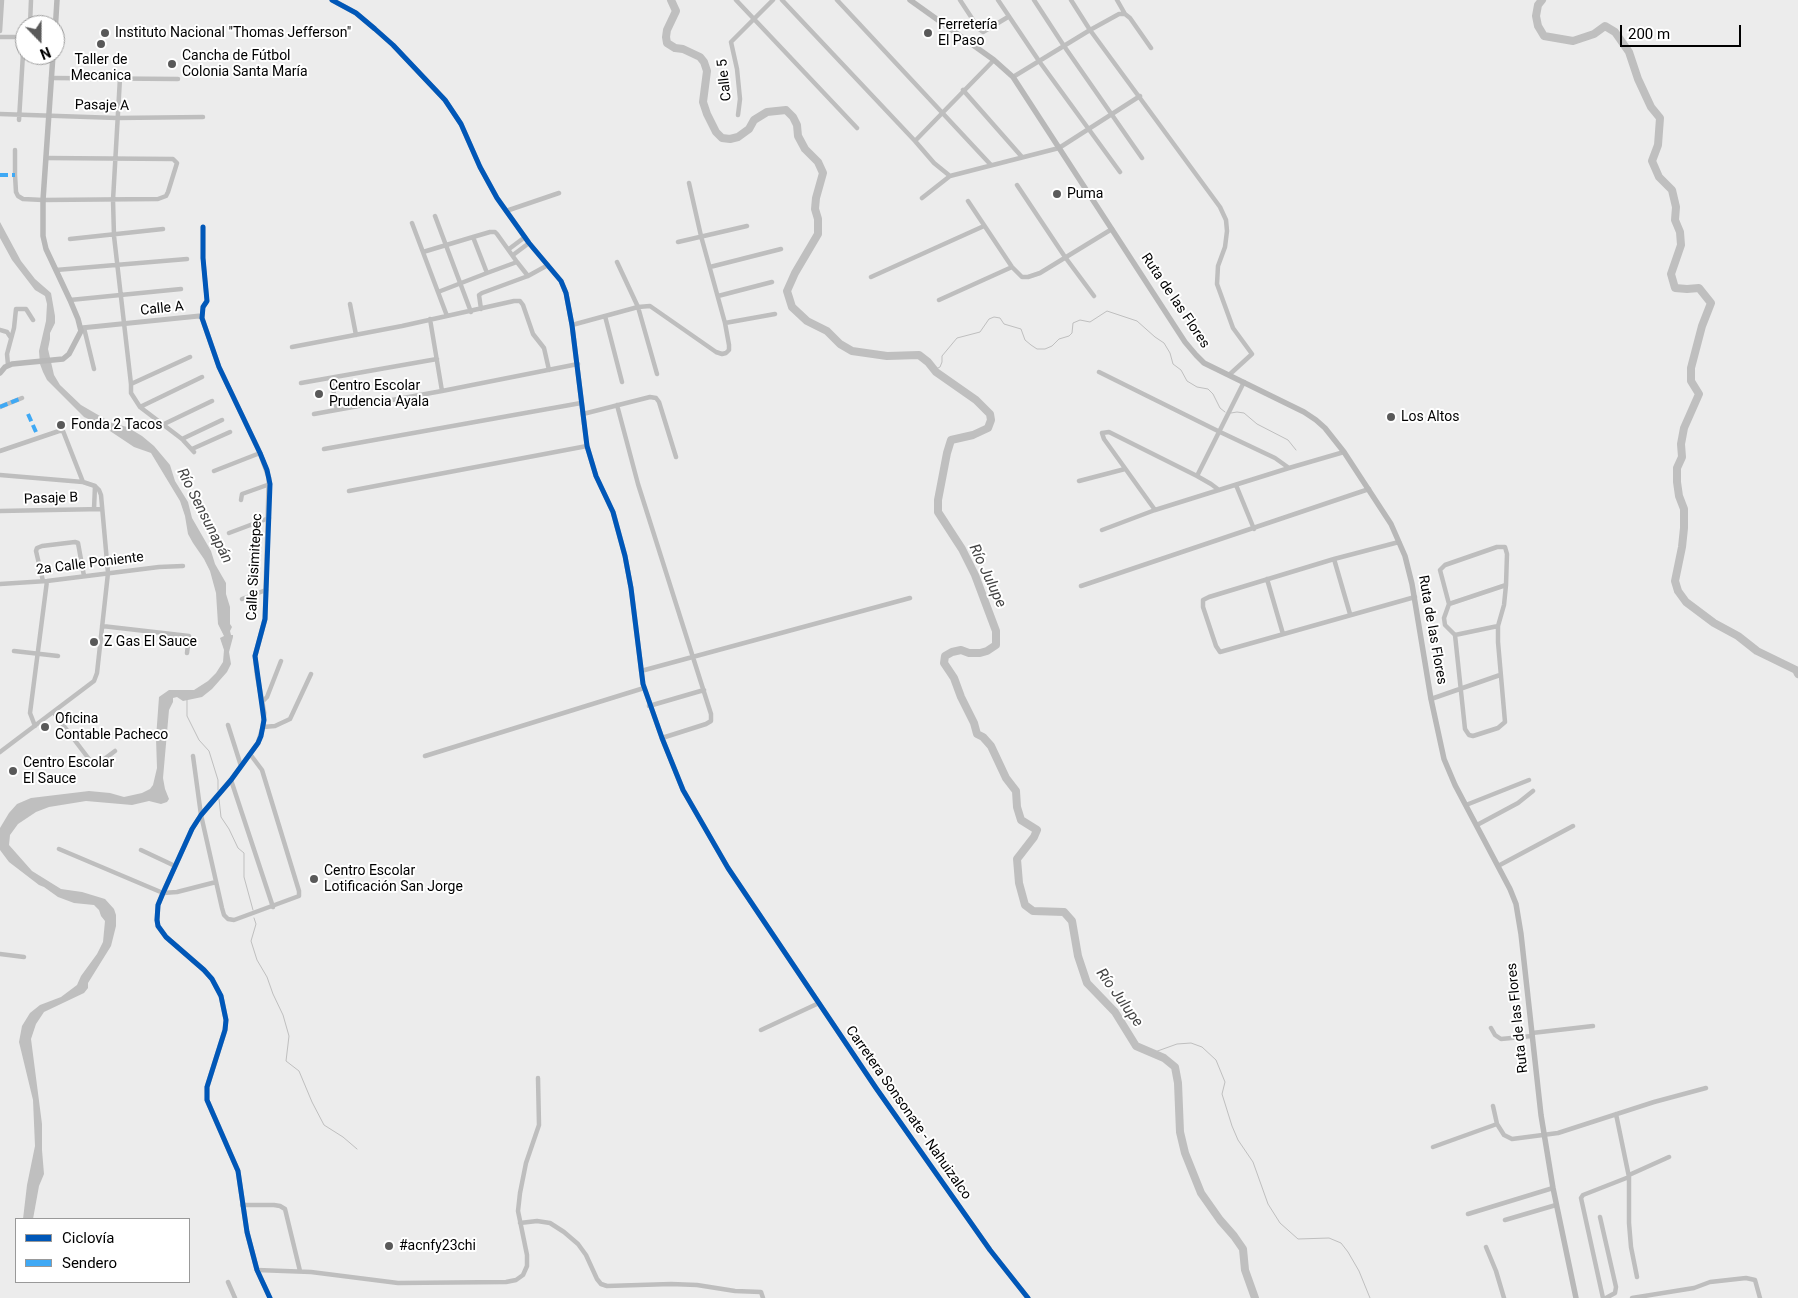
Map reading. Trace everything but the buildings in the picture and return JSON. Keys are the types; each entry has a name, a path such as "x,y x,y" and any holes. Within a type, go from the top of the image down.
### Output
{"main road":[{"path":"56,15 57,0"},
{"name":"Ruta de las Flores","path":"910,0 994,60 1013,77 1196,355 1204,363 1304,412 1316,420 1325,428 1344,452 1386,516 1399,542 1409,569 1431,699 1444,759 1510,889 1519,917 1544,1134 1556,1205 1576,1298"},
{"path":"0,373 8,365 63,359 70,354 83,328 44,242 44,200 52,65"}],"street":[{"path":"0,31 2,0"},
{"path":"30,0 30,15"},
{"name":"Carretera Sonsonate - Nahuizalco","path":"332,0 352,11 375,29 445,100 459,121 480,167 506,211 564,286 578,364 587,446 596,476 613,512 625,556 644,688 649,706 678,779 690,804 715,846 819,1003 976,1231 1028,1298"},
{"path":"736,0 858,128"},
{"name":"Calle 5","path":"738,115 740,99 732,42 753,18 773,0"},
{"path":"782,0 940,170 950,176"},
{"path":"837,0 992,165"},
{"path":"960,0 983,32 988,31 1008,17"},
{"path":"998,0 1039,61 1120,172"},
{"path":"1034,0 1142,158"},
{"path":"1071,0 1090,30 1212,194 1226,220 1225,247 1218,266 1217,284 1233,328 1252,354 1229,375"},
{"path":"1117,0 1125,14 1151,48"},
{"path":"1013,77 1090,30 1119,14 1125,14"},
{"path":"0,37 15,37"},
{"path":"915,141 941,112 994,60"},
{"path":"19,118 23,65"},
{"path":"51,78 178,79"},
{"path":"120,78 113,200 114,236 131,393 140,406 182,439 193,451 230,432"},
{"path":"963,90 1022,157"},
{"path":"922,198 950,176 1059,148 1140,96"},
{"name":"Pasaje A","path":"0,114 19,118 48,116 117,118 203,117"},
{"path":"15,150 16,192 18,196 44,200 158,199 166,196 177,163 173,159 46,158"},
{"path":"572,325 638,307 650,306 716,352 722,354 729,350 725,323 701,236 689,183"},
{"path":"1017,185 1065,257 1094,296"},
{"path":"506,211 559,193"},
{"path":"968,201 1012,267 1022,277 1028,278 1040,273 1112,229"},
{"path":"435,216 471,312"},
{"path":"412,224 447,316"},
{"path":"678,242 747,226"},
{"path":"871,277 984,226"},
{"path":"202,318 207,301 203,258 203,227"},
{"path":"70,239 114,236 163,229"},
{"path":"423,252 495,232 528,276"},
{"path":"473,237 487,273"},
{"path":"509,249 525,237"},
{"path":"513,255 529,243"},
{"path":"710,267 781,249"},
{"path":"56,270 187,259"},
{"path":"438,292 517,262"},
{"path":"617,262 638,307 657,374"},
{"path":"481,310 479,295 528,276 548,265"},
{"path":"939,300 1012,267"},
{"path":"718,296 772,282"},
{"path":"70,300 181,289"},
{"path":"292,347 520,301 523,304 533,334 544,348 549,370"},
{"path":"350,304 356,335"},
{"path":"8,365 7,354 16,309 26,309 33,320"},
{"path":"725,323 775,314"},
{"name":"Calle A","path":"83,328 200,316 202,318"},
{"path":"605,316 622,382"},
{"name":"Calle Sisimitepec","path":"202,318 218,367 260,453 270,484 264,626 255,656 262,702 263,727 258,743 192,829 163,893 157,912 157,920 162,933 212,979 217,987 224,1010 225,1030 206,1093 210,1108 238,1171 247,1232 257,1270 270,1298"},
{"path":"430,319 442,391"},
{"path":"83,328 94,369"},
{"path":"0,330 7,332 11,338"},
{"path":"131,384 190,357"},
{"path":"302,383 437,359"},
{"path":"314,414 578,364"},
{"path":"1100,372 1275,458 1289,468"},
{"path":"140,406 202,377"},
{"path":"331,378 337,410"},
{"path":"1196,476 1244,382"},
{"path":"583,414 650,397 656,398 659,402 676,457"},
{"path":"0,407 22,398"},
{"path":"162,424 212,401"},
{"path":"324,449 581,403"},
{"path":"617,405 638,484 711,714 711,720 662,738"},
{"path":"182,439 222,420"},
{"path":"0,451 63,431 83,482"},
{"path":"36,432 38,438"},
{"path":"1155,510 1104,439 1102,433 1108,432 1196,476 1219,490"},
{"path":"349,491 587,446"},
{"path":"1102,530 1155,510 1344,452"},
{"path":"214,471 260,453"},
{"path":"1079,481 1125,469"},
{"path":"0,475 83,482 94,485 101,495 108,573 98,673 94,681 0,752"},
{"path":"241,500 242,494 270,484"},
{"path":"94,485 94,509"},
{"path":"1236,485 1254,529"},
{"path":"1081,586 1369,489"},
{"name":"Pasaje B","path":"0,511 102,508"},
{"path":"229,533 269,518"},
{"path":"1399,542 1209,596 1204,600 1203,607 1216,646 1220,652 1415,597"},
{"path":"35,726 30,713 45,581 36,551 37,548 78,543 84,576"},
{"path":"1502,546 1505,547 1507,554 1506,585 1504,605 1498,626 1500,675 1506,718 1505,722 1498,728 1473,736 1469,736 1465,729 1455,635 1445,625 1444,618 1449,604 1440,573 1442,567 1502,546"},
{"path":"1334,559 1350,614"},
{"name":"2a Calle Poniente","path":"0,584 184,566"},
{"path":"1267,579 1283,634"},
{"path":"1449,604 1506,585"},
{"path":"242,599 266,590"},
{"path":"641,671 910,598"},
{"path":"102,626 188,636 187,653"},
{"path":"1455,635 1498,626"},
{"path":"14,651 58,656"},
{"path":"262,702 267,696 281,661"},
{"path":"263,727 275,726 290,719 311,674"},
{"path":"1431,699 1500,675"},
{"path":"425,756 644,688"},
{"path":"649,706 704,690"},
{"path":"54,713 92,763 99,763 115,751"},
{"path":"228,725 241,766"},
{"path":"193,756 201,815 222,908 224,915 228,919 234,920 300,896 262,770 250,754"},
{"path":"231,780 273,907"},
{"path":"1466,805 1529,780"},
{"path":"1476,825 1518,803 1533,791"},
{"path":"1498,866 1573,826"},
{"path":"59,850 163,893 176,892 216,882"},
{"path":"141,850 175,866"},
{"path":"0,954 24,957"},
{"path":"761,1030 819,1003"},
{"path":"1492,1028 1495,1035 1501,1039 1594,1026"},
{"path":"257,1270 300,1271 398,1283 506,1282 516,1280 523,1275 527,1266 527,1255 518,1211 526,1163 539,1125 538,1078"},
{"path":"1493,1106 1497,1124 1507,1138 1558,1133 1706,1088"},
{"path":"1616,1114 1629,1176 1629,1223 1631,1247 1637,1277"},
{"path":"1433,1146 1497,1124"},
{"path":"1600,1217 1616,1287 1615,1293 1606,1298 1581,1198 1670,1157"},
{"path":"1468,1214 1553,1188"},
{"path":"242,1205 274,1205 285,1209 300,1271"},
{"path":"1505,1220 1556,1205"},
{"path":"520,1223 537,1220 550,1223 564,1232 582,1250 601,1284 607,1286 697,1285 735,1291 761,1292 763,1298"},
{"path":"1486,1247 1504,1298"},
{"path":"1632,1298 1694,1288 1710,1282 1746,1278 1755,1280 1760,1298"},
{"path":"228,1282 235,1298"}],"shaded area":[{"path":"0,0 1798,0 1798,1298 0,1298"},
{"path":"0,222 21,261 35,279 51,293 55,323 50,333 48,349 54,375 60,385 81,405 112,423 127,427 142,436 154,446 170,465 175,481 188,502 192,518 211,551 215,564 226,583 226,594 230,607 230,624 232,627 230,631 231,635 233,635 229,652 231,664 227,672 212,689 202,697 183,701 177,697 173,698 169,710 163,778 169,799 167,802 161,804 149,801 132,805 86,801 49,807 36,812 18,824 10,835 9,845 32,871 61,889 82,892 105,899 114,909 116,915 116,926 111,946 88,983 88,988 84,993 44,1012 36,1024 31,1039 42,1124 44,1174 39,1186 33,1218 23,1218 27,1185 35,1146 33,1100 19,1042 22,1026 30,1013 40,1005 61,997 77,985 103,942 105,921 94,905 74,903 58,897 9,862 0,850 0,828 17,804 31,798 89,791 110,793 124,797 150,789 153,785 157,768 156,738 159,697 169,690 194,690 208,681 223,662 224,650 220,638 224,636 218,624 216,593 210,571 188,534 180,501 151,453 134,447 101,425 84,417 47,380 40,364 39,351 46,321 47,304 45,296 35,290 12,260 0,238"}],"waterway":[{"name":"Río Julupe","path":"671,0 676,11 667,30 667,43 700,57 704,62 707,71 703,102 716,132 722,138 738,137 749,129 754,120 767,112 786,110 793,117 797,125 798,136 805,149 818,162 823,173 815,209 818,219 818,234 795,273 787,291 792,307 807,321 827,331 840,344 852,351 887,356 919,355 936,372 976,400 990,414 991,420 988,428 973,435 951,440 938,500 938,512 962,549 975,575 996,631 996,645 980,653 969,653 961,650 952,652 945,656 944,663 954,678 977,734 983,737 991,746 1006,778 1016,791 1017,807 1021,820 1037,830 1034,837 1017,859 1019,883 1025,905 1033,911 1064,912 1072,921 1078,956 1087,983 1115,1012 1136,1046 1164,1058 1175,1067 1178,1083 1180,1132 1185,1153 1201,1193 1243,1249 1245,1270 1255,1298"},
{"path":"1542,0 1538,5 1536,16 1538,26 1544,36 1573,41 1594,34 1605,26 1615,32 1629,52 1638,79 1651,107 1660,118 1658,145 1652,161 1659,177 1672,190 1676,207 1675,220 1680,232 1681,245 1671,274 1675,288 1699,288 1711,303 1702,326 1691,368 1691,381 1699,394 1684,428 1681,444 1682,457 1677,468 1679,496 1684,509 1682,547 1675,581 1678,591 1686,602 1714,623 1738,636 1757,651 1796,670 1798,674"},
{"path":"934,370 940,367 942,356 957,338 980,332 989,319 994,317 1000,318 1004,324 1021,329 1025,340 1037,349 1045,349 1052,346 1059,339 1069,336 1072,333 1073,323 1080,320 1090,322 1107,311 1137,321 1164,343 1170,353 1173,364 1181,370 1187,381 1197,387 1208,389 1213,394 1220,408 1225,412"},
{"path":"1231,413 1244,413 1257,424 1288,440 1296,450"},
{"path":"187,700 187,716 199,740 209,751 218,780 218,790"},
{"path":"219,799 221,817 238,848 244,853 244,877 253,910"},
{"path":"254,918 256,924 251,941 257,960 267,977 283,1015 289,1036 286,1061 299,1071 324,1125 357,1149"},
{"path":"1152,1053 1177,1044 1191,1043 1202,1047 1216,1060 1225,1082 1222,1094 1232,1126 1238,1140 1253,1162 1268,1204 1280,1223 1298,1239 1329,1238 1341,1243 1359,1271 1370,1298"}],"marked path":[{"path":"0,175 15,175"},
{"path":"0,407 22,398"},
{"path":"28,414 36,432"}],"cycle path":[{"path":"332,0 356,13 375,29 393,45 445,100 461,124 480,167 497,198 529,243 561,281 566,293 572,325 587,446 596,476 613,512 625,556 643,684 683,790 728,868 876,1088 990,1250 1028,1298"},
{"path":"203,227 203,258 207,301 203,307 202,318 219,367 260,453 270,484 265,619 255,656 264,720 258,743 192,829 158,905 157,920 158,926 166,937 204,970 212,979 221,996 226,1020 225,1030 207,1087 207,1100 238,1171 247,1232 257,1270 270,1298"}],"place":[{"name":"Instituto Nacional \"Thomas Jefferson\"","path":"105,33"},
{"name":"Ferretería El Paso","path":"928,33"},
{"name":"Taller de Mecanica","path":"101,44"},
{"name":"Cancha de Fútbol Colonia Santa María","path":"172,64"},
{"name":"Puma","path":"1057,194"},
{"name":"Centro Escolar Prudencia Ayala","path":"319,394"},
{"name":"Los Altos","path":"1391,417"},
{"name":"Fonda 2 Tacos","path":"61,425"},
{"name":"Z Gas El Sauce","path":"94,642"},
{"name":"Oficina Contable Pacheco","path":"45,727"},
{"name":"Centro Escolar El Sauce","path":"13,771"},
{"name":"Centro Escolar Lotificación San Jorge","path":"314,879"},
{"name":"#acnfy23chi","path":"389,1246"}],"water label":[{"name":"Río Sensunapán","path":"204,516"}]}
